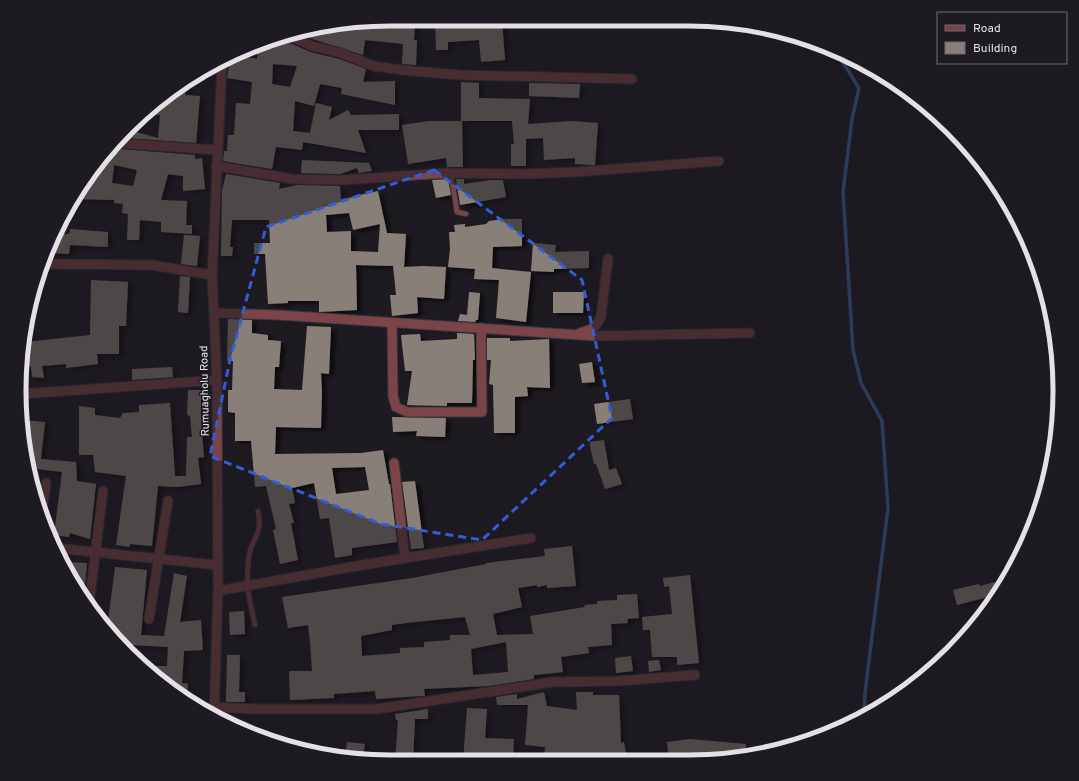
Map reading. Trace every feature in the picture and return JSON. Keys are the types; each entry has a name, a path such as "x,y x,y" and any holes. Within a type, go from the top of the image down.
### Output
{"street":[{"path":"295,38 312,46 341,52 374,66 402,70 461,75 632,79"},
{"name":"Rumuagholu Road","path":"215,707 218,591 217,380 212,275 222,68"},
{"path":"122,144 217,150"},
{"path":"216,166 293,179 342,180 451,173 525,174 569,172 719,161"},
{"path":"575,334 595,328 598,324 601,316 608,259"},
{"path":"49,264 152,266 212,275"},
{"path":"214,313 278,315 596,336 750,333"},
{"path":"392,323 392,396 396,407 407,412 482,412 481,328"},
{"path":"26,394 217,380"},
{"path":"394,463 405,558"},
{"path":"43,503 46,483"},
{"path":"90,597 104,491"},
{"path":"150,619 158,558 168,501"},
{"path":"218,591 405,558 531,538"},
{"path":"62,548 217,565"},
{"path":"215,707 256,709 377,709 553,682 618,681 695,674"}],"lane":[{"path":"451,173 457,212 466,214"},
{"path":"255,625 246,586 249,554 260,530 258,511"}],"highlighted area":[{"path":"434,170 582,280 612,418 482,540 381,524 210,456 230,360 266,227"}],"building":[{"path":"415,26 414,40 417,40 416,65 402,64 403,44 365,40 363,55 306,37 343,29"},
{"path":"435,26 502,26 505,60 481,62 479,40 448,42 448,50 436,50"},
{"path":"286,41 310,52 339,59 366,69 363,82 395,81 395,105 341,94 342,88 320,84 314,106 295,101 293,131 310,133 316,103 332,107 329,120 348,110 351,115 399,114 399,130 358,130 366,153 303,142 302,150 276,147 272,169 223,161 224,151 227,151 228,135 234,135 236,103 250,104 252,82 227,78 230,64 245,57 257,59 258,51","holes":["273,64 297,66 290,87 272,84"]},
{"path":"461,82 479,83 479,98 530,99 528,124 572,121 598,123 595,165 575,164 575,158 544,160 543,138 526,139 526,166 511,166 511,144 514,144 512,121 461,121"},
{"path":"529,83 580,84 579,98 529,96"},
{"path":"186,89 185,95 200,96 196,143 128,138 134,132 158,138 160,115 156,115 156,111"},
{"path":"429,121 462,121 463,167 447,167 446,158 408,164 402,125"},
{"path":"120,149 195,155 195,159 202,158 205,189 183,191 183,176 168,174 161,200 187,201 186,225 192,225 192,234 161,232 161,222 140,220 139,240 127,240 128,214 122,213 123,204 114,203 114,200 80,199 115,152 119,152","holes":["114,165 137,170 133,186 112,183"]},
{"path":"302,160 369,163 372,171 359,173 357,168 340,174 301,173"},
{"path":"226,174 280,183 279,189 297,185 340,186 341,199 378,191 387,233 406,234 404,267 446,267 444,299 417,297 418,313 392,316 390,295 396,295 393,266 356,265 357,310 319,312 319,301 288,301 288,303 268,304 265,254 254,254 254,243 270,243 269,220 232,220 230,247 233,247 232,256 221,256 222,191","holes":["349,213 353,230 380,224 378,252 351,251 351,231 327,232 326,215"]},
{"path":"448,179 451,195 436,198 432,180"},
{"path":"456,179 464,179 464,184 491,180 503,180 506,197 460,205"},
{"path":"522,219 522,246 493,247 492,268 531,272 526,322 496,318 499,280 474,279 475,269 448,267 450,249 449,232 455,232 454,225 465,224 465,227 486,224 489,221"},
{"path":"70,229 108,232 108,247 70,245 69,254 53,253 62,233 69,234"},
{"path":"184,235 200,236 197,266 181,264"},
{"path":"533,243 556,245 555,252 589,251 589,268 554,269 554,272 531,271"},
{"path":"180,276 190,277 188,313 178,312"},
{"path":"91,280 128,282 126,326 119,326 119,354 97,354 98,364 66,368 66,364 42,366 44,378 32,377 31,366 27,367 29,342 90,335"},
{"path":"469,292 480,293 478,320 475,322 458,321 460,314 467,315"},
{"path":"553,292 584,292 583,313 553,313"},
{"path":"228,319 252,320 252,333 268,335 268,340 281,341 279,367 275,367 274,389 302,390 307,326 331,327 329,374 321,373 321,428 276,427 275,454 361,453 383,450 390,484 397,542 352,548 352,555 335,558 329,518 320,519 314,483 292,488 295,503 289,504 294,523 291,523 298,560 280,564 273,530 276,529 266,486 255,487 251,441 235,441 235,413 228,412 228,390 232,390 233,361 227,361","holes":["365,467 369,490 336,494 332,468"]},
{"path":"457,333 474,334 475,360 473,360 472,403 447,403 447,406 407,405 412,371 405,371 401,335 420,334 421,341 457,339"},
{"path":"487,338 510,338 510,341 549,339 550,388 527,387 528,396 515,397 515,433 494,433 493,385 489,384 491,360 487,360"},
{"path":"592,362 595,382 582,383 579,364"},
{"path":"172,367 173,377 132,380 132,369"},
{"path":"188,390 201,390 201,421 204,457 198,458 201,484 177,487 158,486 152,546 130,544 130,547 116,545 126,476 95,472 93,455 79,455 79,406 95,408 95,415 120,418 123,413 139,412 139,405 170,403 175,476 186,476 187,437 192,437 190,416 187,415"},
{"path":"630,399 633,419 597,424 594,404"},
{"path":"392,417 446,418 445,437 416,436 417,431 393,432"},
{"path":"28,420 45,422 41,459 76,462 77,481 96,484 90,539 70,533 69,537 56,535 54,531 62,472 34,469"},
{"path":"604,440 609,470 616,468 622,484 605,489 596,464 594,464 590,446 590,442"},
{"path":"415,481 424,548 411,549 402,482"},
{"path":"572,546 576,586 547,588 547,585 537,587 537,585 518,588 522,607 493,614 497,635 533,634 530,616 585,607 584,605 597,604 597,601 617,600 617,595 637,594 639,618 627,619 628,623 611,624 612,645 588,647 589,653 561,657 563,672 534,675 534,679 488,686 424,689 425,696 376,699 375,691 334,694 334,698 290,700 289,671 312,671 310,642 308,625 288,628 282,597 412,578 486,563 545,556 544,549","holes":["465,617 470,635 450,635 450,640 424,642 424,647 400,648 400,653 362,656 361,636 392,630 392,625","506,642 508,672 473,675 471,649"]},
{"path":"69,562 87,563 85,589"},
{"path":"115,567 147,570 141,635 164,636 174,573 187,576 180,622 201,620 203,650 184,651 182,683 188,684 187,694 151,666 167,666 168,647 133,645 133,648 108,621"},
{"path":"690,575 699,663 677,665 677,657 652,657 650,630 643,630 642,617 672,614 669,586 664,587 663,578"},
{"path":"999,581 988,598 957,605 953,590 979,584 980,586"},
{"path":"244,611 245,634 230,635 229,612"},
{"path":"227,655 240,655 239,692 245,692 245,702 226,702"},
{"path":"631,656 633,671 616,673 615,658"},
{"path":"659,660 661,670 649,672 648,661"},
{"path":"544,692 547,706 577,710 576,692 593,692 593,695 619,695 621,743 624,742 626,755 544,755 545,747 525,745 528,705 497,705 496,697 517,694 517,699"},
{"path":"467,708 487,709 485,738 514,739 513,755 463,755"},
{"path":"428,709 428,719 415,719 413,755 395,755 398,720 396,720 395,714"},
{"path":"690,739 746,744 746,750 736,752 669,755 667,742"},
{"path":"347,742 365,744 363,754 346,752"}],"waterway":[{"path":"842,60 859,88 852,119 843,192 853,350 861,383 882,421 888,508 864,710"}]}
